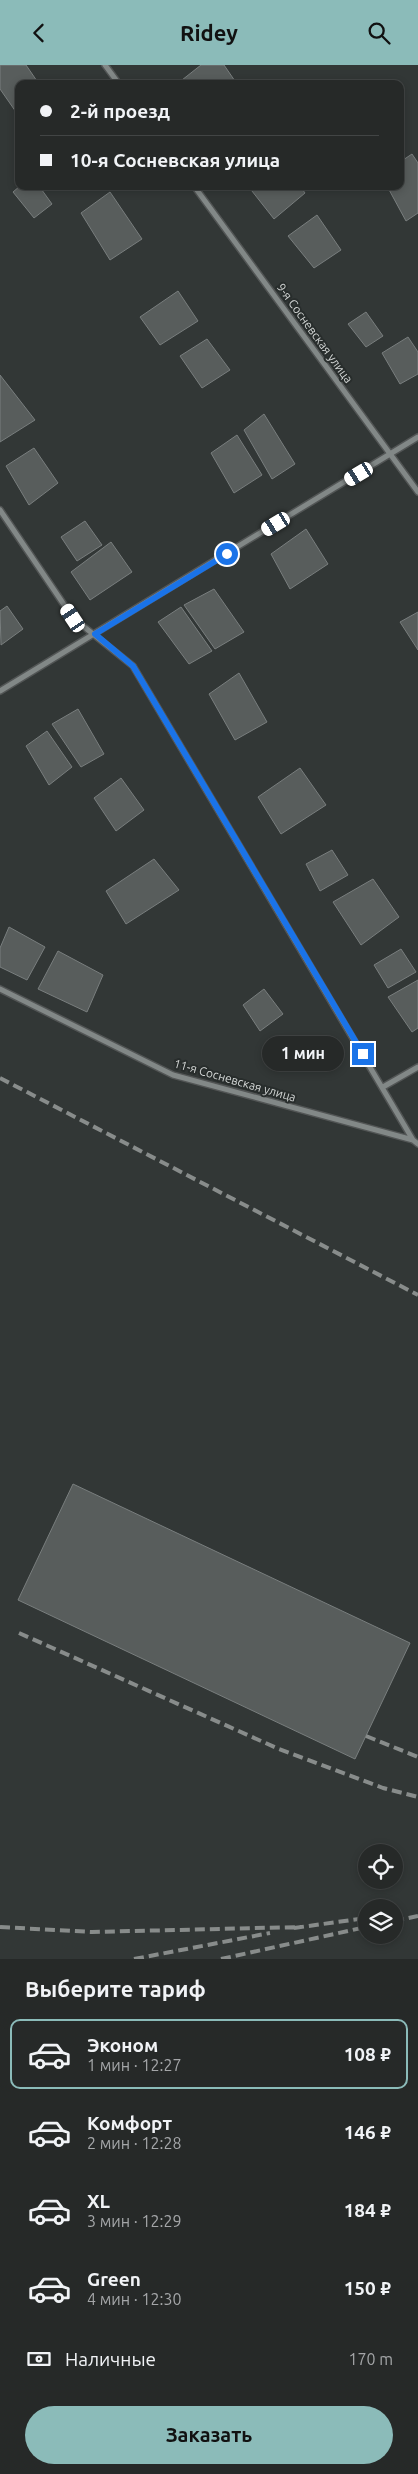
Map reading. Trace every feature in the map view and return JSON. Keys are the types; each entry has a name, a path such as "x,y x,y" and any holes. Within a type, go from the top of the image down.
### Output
{"street":[{"path":"105,65 116,80"},
{"name":"9-я Сосневская улица","path":"197,190 418,492"},
{"path":"0,691 418,437"},
{"path":"0,510 73,618 133,666 413,1140"},
{"name":"11-я Сосневская улица","path":"0,989 173,1075 413,1140 418,1144"},
{"path":"383,1087 418,1067"}],"building":[{"path":"0,65 26,65 36,80 15,80 15,111 0,89"},
{"path":"201,65 224,65 234,80 182,80"},
{"path":"412,154 418,163 418,213 406,221 389,190 404,190 404,159"},
{"path":"15,190 42,190 52,204 34,218 13,192"},
{"path":"251,190 303,190 305,193 274,219"},
{"path":"110,192 142,239 110,260 81,213"},
{"path":"317,215 341,250 314,268 288,236"},
{"path":"178,291 198,321 160,345 140,317"},
{"path":"366,312 383,336 366,347 348,324"},
{"path":"408,337 418,352 418,374 400,384 382,353"},
{"path":"207,339 230,370 202,388 180,356"},
{"path":"0,375 35,420 0,442"},
{"path":"264,414 295,464 272,479 244,430"},
{"path":"237,435 262,475 234,493 211,453"},
{"path":"34,448 58,483 29,505 6,466"},
{"path":"85,521 102,545 77,561 61,537"},
{"path":"306,529 328,564 290,589 271,554"},
{"path":"111,542 132,572 90,600 71,572"},
{"path":"214,589 244,632 215,649 184,605"},
{"path":"7,606 23,629 1,645 0,611"},
{"path":"181,607 212,651 189,664 158,622"},
{"path":"418,612 418,650 400,622"},
{"path":"239,673 267,722 235,740 209,694"},
{"path":"78,709 104,754 81,767 52,724"},
{"path":"47,731 72,767 49,785 26,746"},
{"path":"300,768 326,805 281,834 258,797"},
{"path":"121,778 144,810 116,831 94,798"},
{"path":"332,850 348,875 320,891 306,864"},
{"path":"154,859 179,890 126,924 106,891"},
{"path":"373,879 399,917 361,945 333,902"},
{"path":"9,927 45,947 27,980 0,967 0,948"},
{"path":"401,949 416,972 388,988 374,965"},
{"path":"58,951 103,975 87,1012 38,989"},
{"path":"418,980 418,1028 412,1032 388,997"},
{"path":"264,989 283,1014 260,1031 243,1005"},
{"path":"73,1484 410,1643 355,1759 18,1600"}],"railway":[{"path":"0,1078 418,1295"},
{"path":"19,1633 279,1749 383,1788 418,1797"},
{"path":"366,1736 418,1757"},
{"path":"403,1919 418,1916"},
{"path":"294,1928 358,1919"},
{"path":"0,1927 92,1932 301,1927"},
{"path":"221,1959 358,1929"},
{"path":"134,1959 270,1933"}],"route":[{"path":"227,554 95,634 133,666 363,1054"}]}
